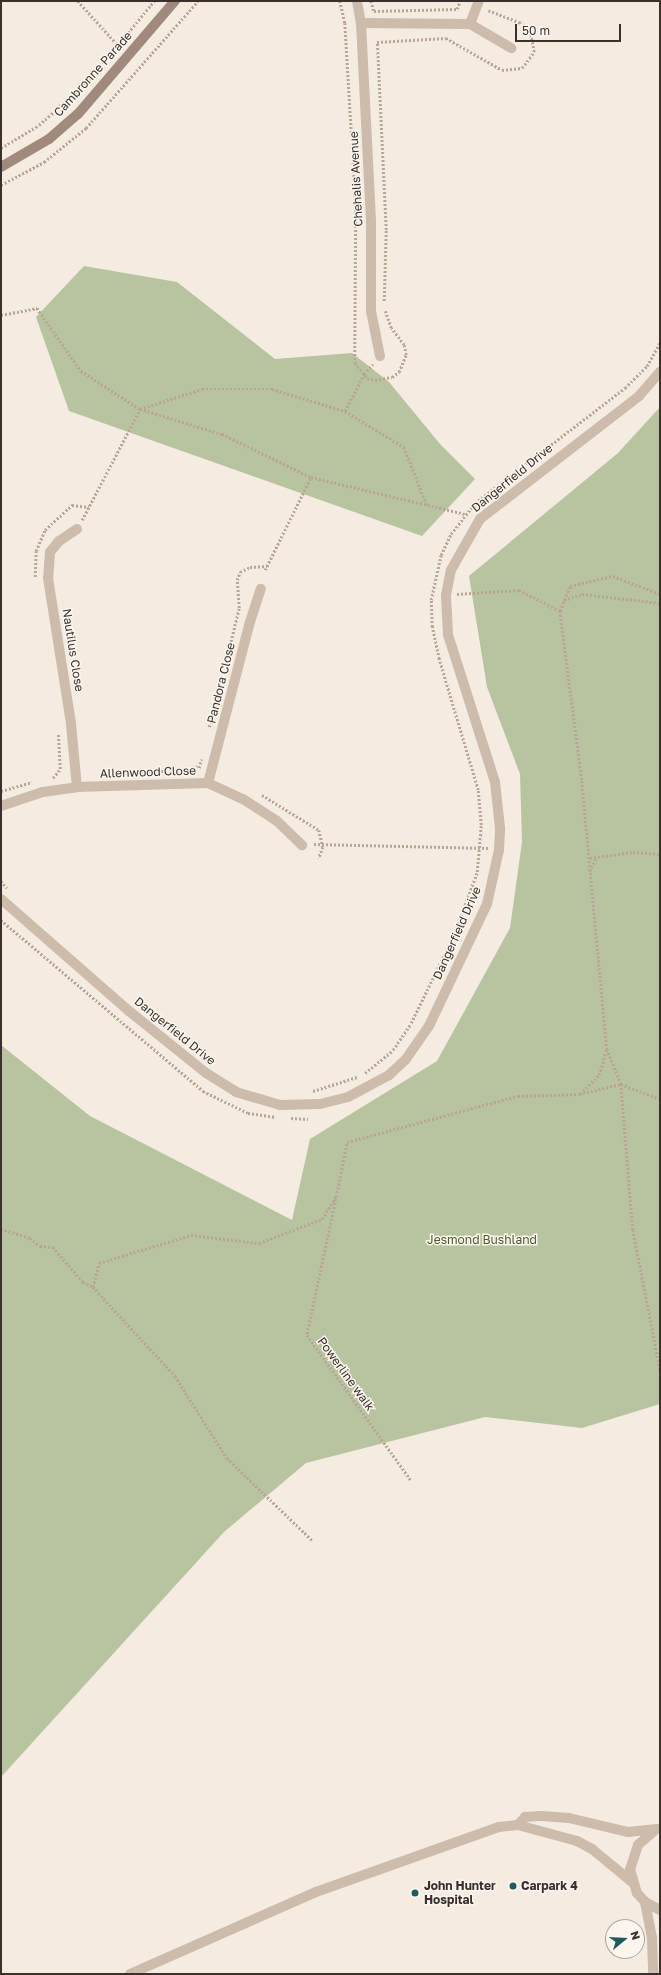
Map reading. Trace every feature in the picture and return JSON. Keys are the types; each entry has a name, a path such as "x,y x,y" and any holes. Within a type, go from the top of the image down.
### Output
{"street":[{"name":"Cambronne Parade","path":"1,166 49,139 78,114 175,1"},
{"name":"Chehalis Avenue","path":"356,1 361,23 372,223 371,311 380,356"},
{"path":"470,24 478,1"},
{"path":"361,23 470,24 511,48"},
{"name":"Dangerfield Drive","path":"1,899 129,1011 221,1084 266,1102 320,1104 348,1097 389,1076 419,1042 487,904 499,850 500,828 495,782 448,635 446,595 459,552 480,519 633,401 660,372"},
{"name":"Nautilus Close","path":"77,530 59,541 50,552 48,578 71,724 77,787"},
{"name":"Pandora Close","path":"208,784 250,622 261,589"},
{"name":"Allenwood Close","path":"1,806 43,792 77,787 208,784 243,799 277,821 302,845"},
{"path":"518,1825 525,1817 541,1816 570,1818 628,1832 659,1829"},
{"path":"130,1974 316,1892 481,1831 518,1825 577,1841 592,1849 632,1882 645,1902 652,1939 653,1974"},
{"path":"632,1882 630,1869 635,1851 646,1836 659,1829"},
{"path":"645,1902 660,1910"},
{"path":"653,1974 660,1958"}],"path":[{"path":"78,1 117,44"},
{"path":"1,148 27,133 54,112 90,79 117,44 154,1"},
{"path":"340,1 345,23 356,210 355,363 364,374 375,380 392,377 399,372 406,354 384,309 386,230 377,42"},
{"path":"371,1 374,11 457,9 460,1"},
{"path":"1,316 37,308 81,371 140,409 222,434 311,477 466,514 480,519"},
{"path":"309,1091 344,1083 365,1073 403,1038 468,902 480,846 478,790 435,645 431,600 441,555 466,514 503,480 625,388 647,366 660,343"},
{"path":"345,411 364,374 380,356"},
{"path":"77,530 140,409 202,389 272,389 345,411 404,447 427,505"},
{"path":"265,570 311,477"},
{"path":"225,665 238,608 237,580 240,572 250,567 267,566"},
{"path":"660,594 613,576 570,586 560,611 590,858 588,872 604,994 607,1049 621,1084 633,1230 660,1368"},
{"path":"446,595 519,590 560,611"},
{"path":"564,600 582,594 660,603"},
{"path":"207,735 219,686"},
{"path":"201,770 197,766 202,754"},
{"path":"325,843 480,846 499,850"},
{"path":"590,858 596,859 633,852 660,854"},
{"path":"588,872 596,859"},
{"path":"1,881 11,892"},
{"path":"580,1094 599,1075 607,1049"},
{"path":"580,1094 621,1084 660,1098"},
{"name":"Powerline walk","path":"411,1480 307,1335 347,1142 518,1096 580,1094"},
{"path":"93,1286 99,1262 191,1235 260,1243 322,1219 336,1197"},
{"path":"1,1229 30,1238 40,1246 53,1247 83,1282 93,1286 174,1376 227,1458 312,1540"}],"green space":[{"path":"84,266 177,282 275,359 352,353 389,382 440,444 475,479 422,536 69,411 36,317"},
{"name":"Jesmond Bushland","path":"660,407 660,1404 582,1428 485,1417 306,1463 224,1532 1,1777 1,1045 90,1116 292,1220 310,1139 437,1061 510,928 522,842 520,774 487,687 469,576 618,453"}],"place":[{"name":"Carpark 4","path":"513,1886"},
{"name":"John Hunter Hospital","path":"415,1893"}]}
